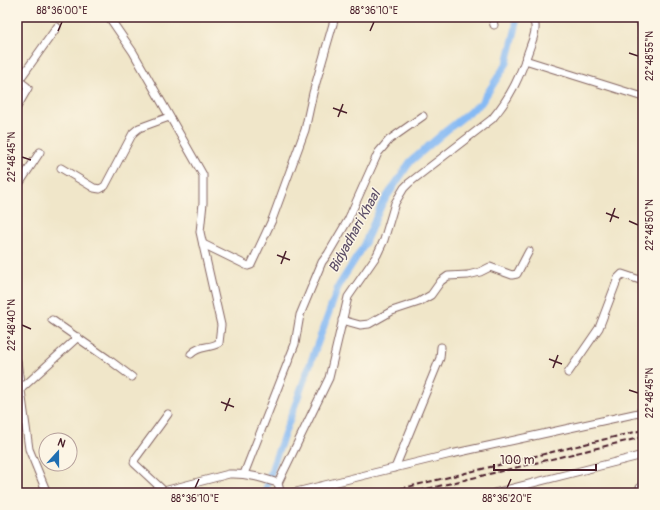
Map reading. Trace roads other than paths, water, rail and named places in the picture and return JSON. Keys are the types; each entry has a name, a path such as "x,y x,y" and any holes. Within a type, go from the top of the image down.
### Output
{"street":[{"path":"109,17 133,52 203,175 203,203 200,232 220,325 220,343 213,346 200,347 191,354"},
{"path":"203,244 248,266 251,265 272,220 305,130 313,93 335,17"},
{"path":"492,17 494,25"},
{"path":"282,493 278,483 330,378 348,297 377,255 384,240 395,204 404,188 492,119 512,92 521,74 534,33 535,25 532,17"},
{"path":"640,17 643,38"},
{"path":"17,107 28,88 18,80 57,27"},
{"path":"525,60 643,97"},
{"path":"244,474 295,344 300,315 322,262 348,220 378,153 389,140 423,116"},
{"path":"61,168 94,188 100,189 105,186 133,133 139,128 169,117"},
{"path":"17,187 40,152"},
{"path":"342,320 360,325 369,324 392,311 418,302 431,295 441,281 448,276 468,275 490,267 512,275 517,274 529,251"},
{"path":"568,373 599,328 618,278 622,274 643,281"},
{"path":"52,320 108,358 132,378"},
{"path":"21,389 78,337"},
{"path":"395,468 440,358 441,347"},
{"path":"17,361 29,449 47,493"},
{"path":"292,493 451,454 643,412"},
{"path":"164,491 134,464 135,459 168,414"},
{"path":"494,493 643,455"},
{"path":"156,493 229,474 244,474 278,483"},
{"path":"637,493 643,483"}],"waterway":[{"name":"Bidyadhari Khaal","path":"265,493 273,465 339,285 363,247 382,204 410,162 481,103 507,63 516,27 516,17"}],"railway":[{"path":"383,493 643,430"},
{"path":"410,493 643,437"}]}
